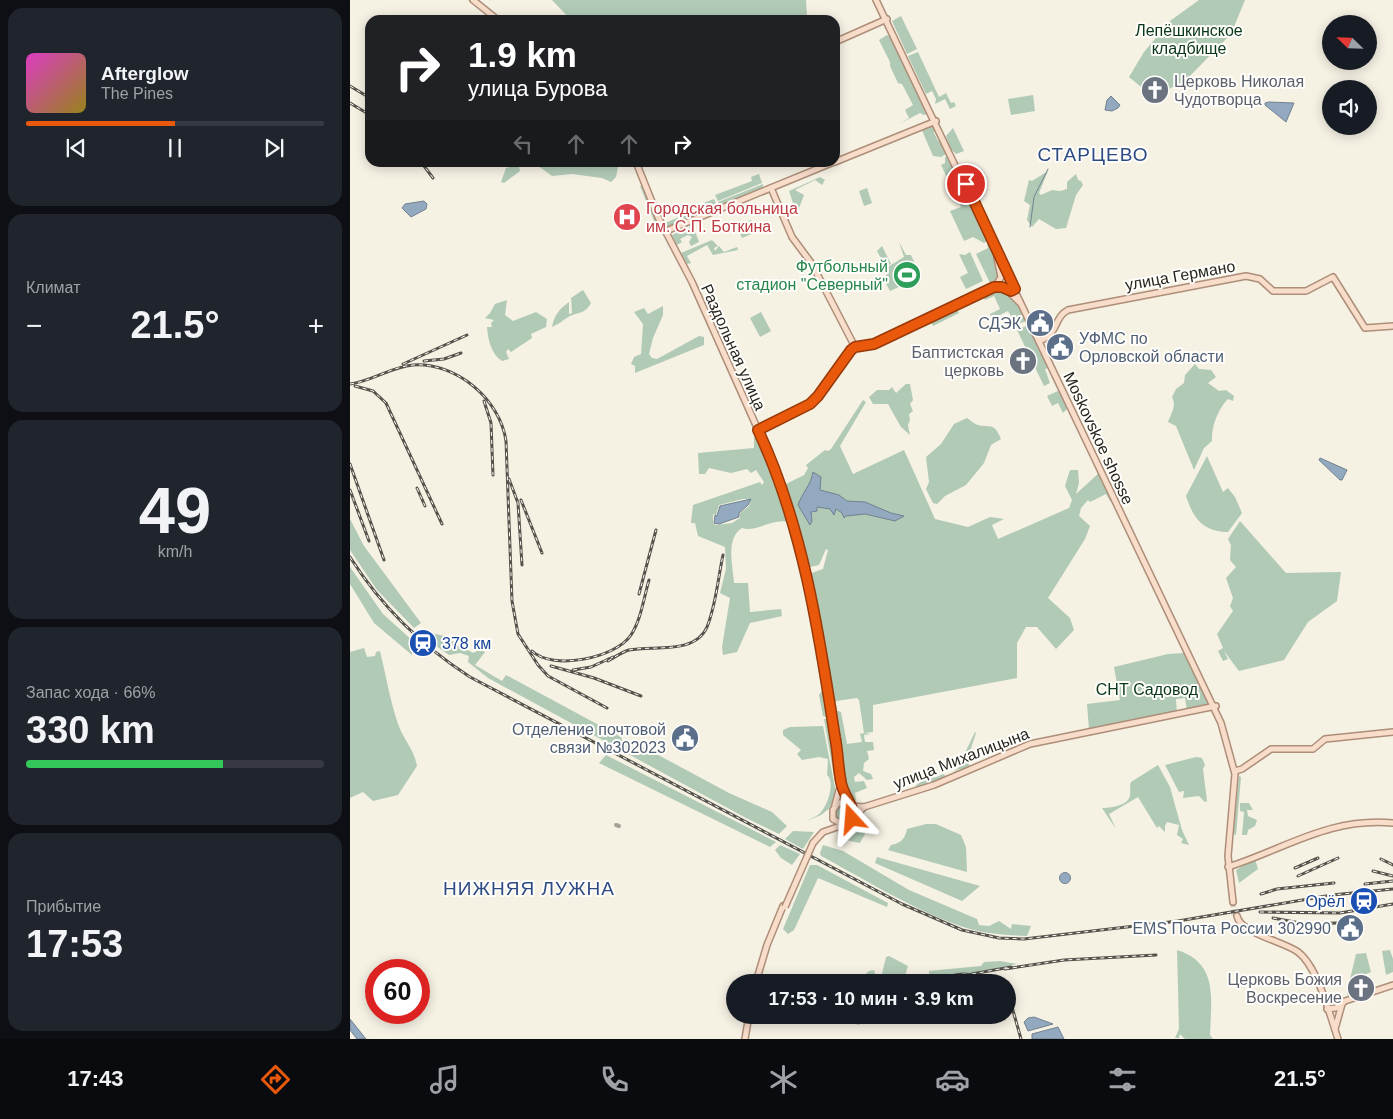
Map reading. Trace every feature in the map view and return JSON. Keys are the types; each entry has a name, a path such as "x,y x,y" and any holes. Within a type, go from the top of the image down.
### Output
{"main road":[{"path":"474,0 492,15"},
{"name":"Moskovskoe shosse","path":"878,0 996,250 1004,274"},
{"path":"840,40 886,19"},
{"path":"840,160 935,121"},
{"name":"Moskovskoe shosse","path":"935,121 1004,274 1015,288 1229,738 1236,771 1229,865 1234,902 1231,874 1229,865"},
{"name":"Раздольная улица","path":"638,167 666,231 698,296 778,478 802,558 829,694 840,782 844,795 851,806"},
{"path":"666,231 822,167"},
{"path":"771,188 792,237 812,264 855,347"},
{"path":"758,430 810,404 855,347 874,344 994,287 1004,274"},
{"path":"1004,274 1007,289 1022,306"},
{"name":"улица Германо","path":"1040,340 1051,335 1064,312 1116,300 1246,276 1260,279 1273,291 1302,292 1332,277 1365,328 1393,326"},
{"path":"994,287 1015,288"},
{"name":"Moskovskoe shosse","path":"1015,288 1040,340"},
{"name":"улица Михалицына","path":"851,806 864,807 953,778 1030,744 1215,706"},
{"path":"1236,771 1271,749 1313,749 1326,739 1393,732"},
{"name":"Раздольная улица","path":"834,807 840,782"},
{"path":"759,974 767,945 813,843 818,834 831,825 834,819 834,807 841,802 851,806 854,817 849,823 823,832 813,843"},
{"name":"улица Михалицына","path":"854,817 864,807"},
{"path":"834,819 842,824"},
{"path":"1229,865 1239,863 1301,837 1363,821 1393,823"},
{"path":"1231,874 1233,868 1239,863"},
{"path":"1334,1030 1314,981 1302,958 1294,952 1241,927 1236,918 1248,928 1302,955 1316,980 1327,1009 1334,1030 1337,1039"},
{"path":"1327,1009 1336,1008 1342,1003 1393,985"},
{"path":"1334,1030 1342,1003"},
{"path":"746,1039 748,1024"}],"green space":[{"path":"552,0 806,0 807,15 566,15"},
{"name":"Лепёшкинское кладбище","path":"1199,0 1245,0 1231,34 1186,80 1154,97 1158,85 1152,91 1148,89 1146,91 1129,77 1144,52 1170,21"},
{"path":"901,16 917,49 907,54 892,21"},
{"path":"887,35 891,37 930,113 924,115 920,113 899,124 909,118 905,110 913,105 902,84 898,83 879,40"},
{"path":"918,52 939,97 946,93 951,103 954,102 956,106 950,109 945,99 935,104 936,99 932,91 926,94 908,56"},
{"path":"1033,95 1035,111 1011,115 1008,99"},
{"path":"935,125 934,133 938,141 942,142 948,153 941,157 933,156 921,128"},
{"path":"953,128 964,151 956,154 950,148 946,136"},
{"path":"950,156 989,240 984,243 973,237 964,241 950,211 961,207 941,165 945,163 945,157"},
{"path":"519,167 520,171 504,183 501,182 506,168"},
{"path":"540,167 618,167 616,177 611,182 602,178 572,174 552,176"},
{"path":"1048,171 1039,193 1041,195 1052,190 1060,191 1067,189 1067,182 1076,174 1078,180 1083,185 1076,195 1066,228 1056,229 1039,219 1032,227 1027,220 1030,205 1024,201 1029,180 1032,181"},
{"path":"759,174 762,183 718,201 715,195 752,181 751,177"},
{"path":"820,177 825,180 822,185 815,180 795,190 804,195 799,208 794,206 789,191"},
{"path":"763,184 763,189 720,207 718,202"},
{"path":"640,186 643,186 661,231 659,233"},
{"path":"867,188 872,203 864,206 859,191"},
{"path":"714,199 718,208 686,221 680,221 670,227 665,225 665,223 684,215 686,210"},
{"path":"751,220 756,232 742,238 737,226"},
{"path":"693,226 699,242 691,246 689,242 692,237 688,235 680,239 682,242 677,245 672,235"},
{"path":"712,240 718,246 714,248 715,251 719,246 724,252 737,247 738,250 713,255 707,245 687,256 691,263 687,264 681,253"},
{"path":"899,242 906,255 911,255 921,277 890,291 883,278 889,273 886,268 904,257"},
{"path":"991,242 998,268 996,284 970,297 968,294 990,283 976,254 988,248 987,245"},
{"path":"882,246 891,264 885,266 877,251"},
{"path":"970,252 983,281 966,289 960,277 968,273 959,254 965,255"},
{"path":"996,288 1011,296 1023,310 1028,320 1016,325 1008,311 992,319 990,314 1000,309 994,296 985,300 982,295"},
{"path":"583,290 591,303 589,307 552,327 554,319 562,307 569,302 569,314 572,313 571,298"},
{"path":"507,300 505,315 513,321 536,312 547,319 546,327 531,334 532,338 511,352 508,349 506,352 509,359 502,361 495,354 488,336 487,327 492,327 491,323 494,320 485,318 495,304"},
{"path":"663,306 663,315 653,338 649,354 652,358 657,359 699,336 704,337 704,345 635,373 635,366 631,364 634,357 641,354 643,324 634,312 644,308 648,314"},
{"path":"957,309 959,313 933,326 931,322"},
{"path":"761,312 771,331 760,337 750,318"},
{"path":"1028,326 1050,368 1049,371 1048,368 1045,369 1050,383 1044,386 1017,330"},
{"path":"1195,364 1199,369 1211,370 1216,377 1208,383 1219,391 1226,390 1234,396 1233,401 1228,399 1218,413 1214,424 1212,441 1204,448 1194,470 1176,426 1168,422 1174,407 1172,397 1176,389 1184,383 1185,375"},
{"path":"906,384 910,384 913,400 910,404 913,411 909,414 910,420 908,425 910,435 901,427 888,404 873,404 869,397 877,390 889,390 892,387 896,393"},
{"path":"1060,390 1067,409 1063,413 1058,403 1052,406 1047,396"},
{"path":"863,400 866,402 840,446 853,474 904,450 935,519 968,527 990,517 1004,519 992,525 998,539 1069,508 1072,500 1065,486 1070,470 1078,470 1079,483 1076,494 1100,472 1113,500 1110,501 1106,494 1090,502 1088,500 1081,508 1079,516 1090,526 1085,539 1048,598 1070,618 1074,630 1056,649 1037,627 1026,627 1017,643 1017,678 873,705 873,732 864,733 859,700 857,698 836,701 837,708 834,708 809,574 823,569 828,550 826,549 819,565 810,567 807,565 784,485 804,475 808,468 806,465 825,450 831,449"},
{"path":"967,418 982,426 994,428 1001,439 991,445 984,463 966,485 945,496 937,504 933,503 926,489 929,482 926,457 941,444 954,424"},
{"path":"756,436 788,522 776,522 753,529 742,528 737,533 733,539 731,553 734,583 748,583 750,612 781,609 782,616 750,623 737,652 723,655 722,647 730,598 720,593 726,569 725,547 698,536 695,523 691,523 693,505 760,482 762,485 764,482 756,470 751,473 747,469 731,473 709,468 705,474 699,474 698,453 754,448 754,438","holes":["751,499 749,506 740,513 740,518 732,523 716,525 713,523 713,514 716,515 719,505"]},
{"path":"1207,456 1223,492 1228,488 1235,497 1242,513 1228,532 1212,529 1200,522 1192,511 1186,496"},
{"path":"350,519 364,546 421,623 414,628 377,590 350,550"},
{"path":"1240,521 1286,573 1341,572 1337,601 1308,622 1284,660 1239,671 1224,651 1228,659 1223,661 1218,651 1223,648 1217,634 1233,611 1230,606 1233,598 1226,578 1236,567 1230,560 1231,545 1228,539"},
{"path":"350,567 383,614 413,641 412,655 374,623 350,584"},
{"path":"419,630 444,636 473,653 481,649 485,652 475,665 502,681 506,675 621,737 623,742 629,746 634,742 729,793 772,812 787,826 779,834 746,818 488,678 468,662 469,656 460,653 449,655 419,634"},
{"path":"364,648 367,657 375,656 376,652 380,651 398,724 417,766 398,795 373,801 363,792 350,798 350,652"},
{"name":"СНТ Садовод","path":"1184,653 1208,704 1206,707 1187,711 1185,698 1176,699 1177,713 1089,730 1087,704 1120,700 1114,667 1168,654"},
{"path":"824,688 829,718 823,716 819,695"},
{"path":"835,710 841,712 847,744 862,742 860,734 871,734 864,735 865,742 873,742 874,750 867,751 869,759 864,763 863,771 871,774 873,779 867,780 859,773 854,777 855,782 864,781 867,788 855,793 856,800 853,804 844,788 847,787 843,775"},
{"path":"824,719 829,719 835,763 835,782"},
{"path":"823,726 836,793 830,808 821,815 807,821 818,815 827,802 831,783 827,775 828,759 819,757 802,760 797,754 801,750 783,735 783,730 790,727"},
{"path":"975,732 967,760 970,767 962,771 959,769 952,774 959,767 957,759 964,755"},
{"path":"606,755 776,842 770,847 599,763"},
{"path":"1196,757 1202,758 1205,765 1203,769 1207,801 1205,802 1199,796 1183,798 1184,791 1179,792 1165,765"},
{"path":"1158,765 1170,787 1182,830 1189,845 1181,843 1183,839 1177,835 1179,825 1167,822 1165,832 1159,826 1157,828 1138,797 1109,814 1116,829 1102,808 1118,806 1126,802 1130,795 1131,782"},
{"path":"943,774 948,778 918,788 915,787 921,782"},
{"path":"1239,776 1241,777 1236,835 1233,834"},
{"path":"1240,803 1249,803 1253,810 1247,810 1248,816 1257,820 1255,826 1248,830 1247,835 1242,835 1244,812 1240,811"},
{"path":"840,804 848,804 853,809 851,820 840,822 835,817 835,809"},
{"path":"856,823 858,827 861,828 863,824 865,827 865,834 860,843 846,840 847,833"},
{"path":"926,824 936,824 961,835 966,847 967,872 888,850 891,845 902,840 907,829"},
{"path":"793,831 814,832 803,849 785,839"},
{"path":"780,845 800,854 792,865 781,858 775,850"},
{"path":"823,845 843,851 909,890 977,919 979,925 989,926 999,921 1011,929 1012,924 1031,926 1027,936 977,931 933,915 821,856 820,853"},
{"path":"877,857 980,886 962,901 875,863"},
{"path":"1255,859 1258,869 1239,883 1236,870"},
{"path":"810,865 817,865 888,903 887,907 818,878 794,930 788,934 783,929"},
{"path":"1338,901 1338,907 1312,906 1328,905 1328,903"},
{"path":"1177,950 1191,956 1206,973 1210,984 1210,1035 1213,1039 1185,1039 1180,1034 1179,1038 1175,1038 1179,1029"},
{"path":"1390,950 1393,959 1393,972 1386,975 1382,951"},
{"path":"1366,953 1371,972 1364,975 1366,982 1354,987 1357,996 1348,999 1347,992 1356,954"},
{"path":"889,956 908,966 906,974 882,974 886,957"},
{"path":"1000,961 1017,964 976,974 929,974 929,971 981,966 984,962"},
{"path":"874,970 875,974 866,974 869,971"}],"water":[{"path":"1111,96 1120,105 1112,111 1105,110 1107,100"},
{"path":"1265,103 1294,103 1286,122 1265,105"},
{"path":"424,201 427,204 426,209 411,217 402,208 405,204"},
{"path":"1320,458 1347,470 1342,480 1319,460"},
{"path":"813,472 821,477 820,490 839,495 847,501 865,502 891,513 904,516 895,521 865,514 846,516 844,518 842,513 836,509 834,515 830,509 817,507 817,511 811,512 812,521 810,525 798,505"},
{"path":"751,499 748,505 739,513 739,517 719,524 714,523 715,515 717,516 720,506"},
{"path":"1065,872 1071,878 1065,884 1059,878"},
{"path":"1034,1017 1053,1024 1028,1031 1024,1022 1028,1018"},
{"path":"350,1019 366,1039 357,1039 350,1030"},
{"path":"1058,1027 1064,1039 1032,1039 1032,1034"}],"waterway":[{"path":"1030,227 1034,197 1048,169"}],"tunnel":[{"path":"1233,902 1234,917"}],"railway":[{"path":"350,86 365,95"},
{"path":"350,103 365,112"},
{"path":"425,167 433,178"},
{"path":"403,364 467,335"},
{"path":"424,361 444,359 461,353"},
{"path":"350,384 405,366 429,366 445,370 460,377 485,398 495,411 506,441 512,601 518,634 538,665 548,676 607,708"},
{"path":"355,386 373,391 386,403 442,524"},
{"path":"484,401 491,423 493,475"},
{"path":"350,464 384,560"},
{"path":"509,479 518,503 522,565"},
{"path":"417,488 425,506"},
{"path":"350,490 369,541"},
{"path":"521,500 542,553"},
{"path":"639,594 656,530"},
{"path":"608,661 629,650 683,645 693,642 701,636 707,627 713,610 723,555"},
{"path":"350,557 375,592 404,624 435,652 470,677 902,904 962,930 999,938 1024,939 1178,921 1332,895 1393,889"},
{"path":"532,651 542,657 569,661 584,659 612,650 631,635 640,615 649,580"},
{"path":"573,670 591,667 613,657"},
{"path":"551,666 594,678 641,696"},
{"path":"1295,868 1318,858"},
{"path":"1298,876 1338,858"},
{"path":"1381,859 1393,865"},
{"path":"1373,871 1393,876"},
{"path":"1365,884 1393,881"},
{"path":"1261,894 1277,889 1334,883"},
{"path":"1260,912 1340,913 1393,904"},
{"path":"1273,918 1305,924 1337,923"},
{"path":"1005,969 1064,960 1156,955"},
{"path":"972,974 1011,967"},
{"path":"1016,1021 1021,1039"}],"place":[{"name":"Церковь Николая Чудотворца","path":"1155,90"},
{"name":"Городская больница им. С.П. Боткина","path":"627,217"},
{"name":"Футбольный стадион \"Северный\"","path":"907,275"},
{"name":"СДЭК","path":"1040,323"},
{"name":"УФМС по Орловской области","path":"1060,347"},
{"name":"Баптистская церковь","path":"1023,361"},
{"name":"378 км","path":"423,643"},
{"name":"Отделение почтовой связи №302023","path":"685,738"},
{"name":"Орёл","path":"1364,901"},
{"name":"EMS Почта России 302990","path":"1350,928"},
{"name":"Церковь Божия Воскресение","path":"1361,988"}],"district":[{"name":"СТАРЦЕВО","path":"1093,154"},
{"name":"НИЖНЯЯ ЛУЖНА","path":"529,888"}],"route":[{"path":"852,819 854,814 853,808 844,797 840,782 829,694 802,558 792,518 758,430 810,404 855,347 874,344 994,287 1002,287 1008,291 1015,289 1016,287 966,184"}]}
